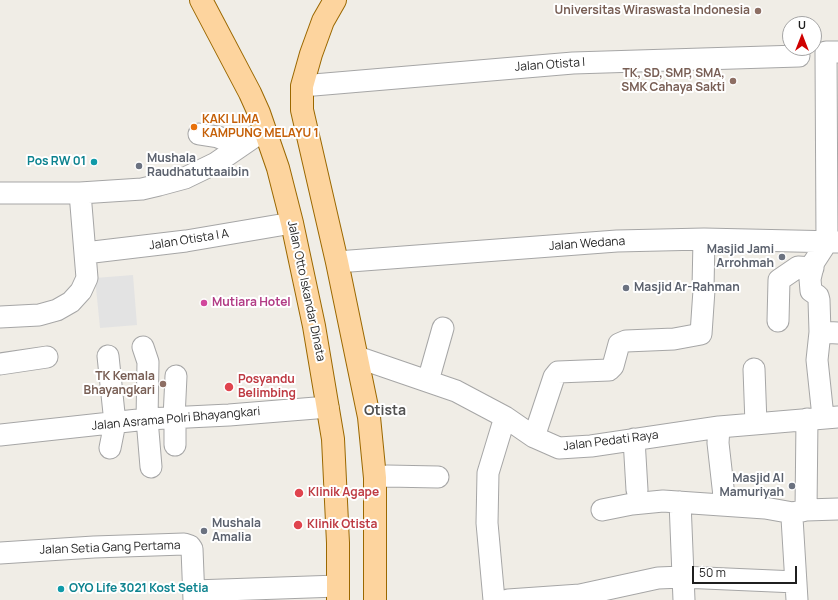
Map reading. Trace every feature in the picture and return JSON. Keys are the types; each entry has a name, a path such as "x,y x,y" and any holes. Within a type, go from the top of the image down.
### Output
{"main road":[{"name":"Jalan Otto Iskandar Dinata","path":"200,0 250,92 278,168 292,223 334,439 338,593"},
{"path":"335,0 323,21 311,54 302,86 302,110 337,262 369,417 375,478 375,600"},
{"path":"323,21 343,0"}],"street":[{"path":"508,600 580,595 658,578 682,577 796,591 792,518 799,512 823,418 818,360 829,332 819,300 810,288 814,262 832,242 826,52 838,52"},
{"name":"Jalan Otista I","path":"302,86 573,63 799,56"},
{"path":"0,193 80,193 142,189 165,184 185,178 210,166 264,130"},
{"path":"199,134 218,137 240,146"},
{"path":"0,317 40,315 57,310 71,302 85,284 85,253 80,193"},
{"name":"Jalan Otista I A","path":"85,253 186,241 292,223"},
{"path":"534,437 549,397 554,378 558,372 609,370 612,366 619,344 622,342 674,340 701,334 704,290 702,288 704,239"},
{"name":"Jalan Wedana","path":"337,262 617,241 704,239 832,242"},
{"path":"778,321 779,280 798,267 813,268"},
{"path":"428,381 443,328"},
{"path":"143,347 148,362 147,419 151,467"},
{"path":"108,356 115,423 110,448"},
{"path":"0,364 47,357"},
{"name":"Jalan Pedati Raya","path":"356,357 456,391 505,417 534,437 559,448 719,427 823,418"},
{"path":"754,369 756,424"},
{"path":"175,445 174,418 176,376"},
{"name":"Jalan Asrama Polri Bhayangkari","path":"0,435 147,419 174,418 222,421 328,407"},
{"path":"494,600 487,523 488,473 505,417"},
{"path":"719,427 718,443 725,505"},
{"path":"634,439 637,490"},
{"path":"375,478 387,476 438,477"},
{"path":"602,510 632,504 680,502 799,512 838,509"},
{"path":"680,502 684,600"},
{"name":"Jalan Setia Gang Pertama","path":"0,554 94,547 184,544 190,546 192,549 194,595"},
{"path":"194,595 338,593"}],"shaded area":[{"path":"133,275 137,325 100,328 95,278"}],"place":[{"name":"Universitas Wiraswasta Indonesia","path":"758,11"},
{"name":"TK, SD, SMP, SMA, SMK Cahaya Sakti","path":"733,81"},
{"name":"KAKI LIMA KAMPUNG MELAYU 1","path":"194,127"},
{"name":"Pos RW 01","path":"94,162"},
{"name":"Mushala Raudhatuttaaibin","path":"139,166"},
{"name":"Masjid Jami Arrohmah","path":"782,257"},
{"name":"Masjid Ar-Rahman","path":"626,288"},
{"name":"Mutiara Hotel","path":"204,303"},
{"name":"TK Kemala Bhayangkari","path":"163,384"},
{"name":"Posyandu Belimbing","path":"229,387"},
{"name":"Masjid Al Mamuriyah","path":"792,486"},
{"name":"Klinik Agape","path":"299,493"},
{"name":"Klinik Otista","path":"298,525"},
{"name":"Mushala Amalia","path":"204,531"},
{"name":"OYO Life 3021 Kost Setia","path":"61,589"}],"district":[{"name":"Otista","path":"385,411"}]}
